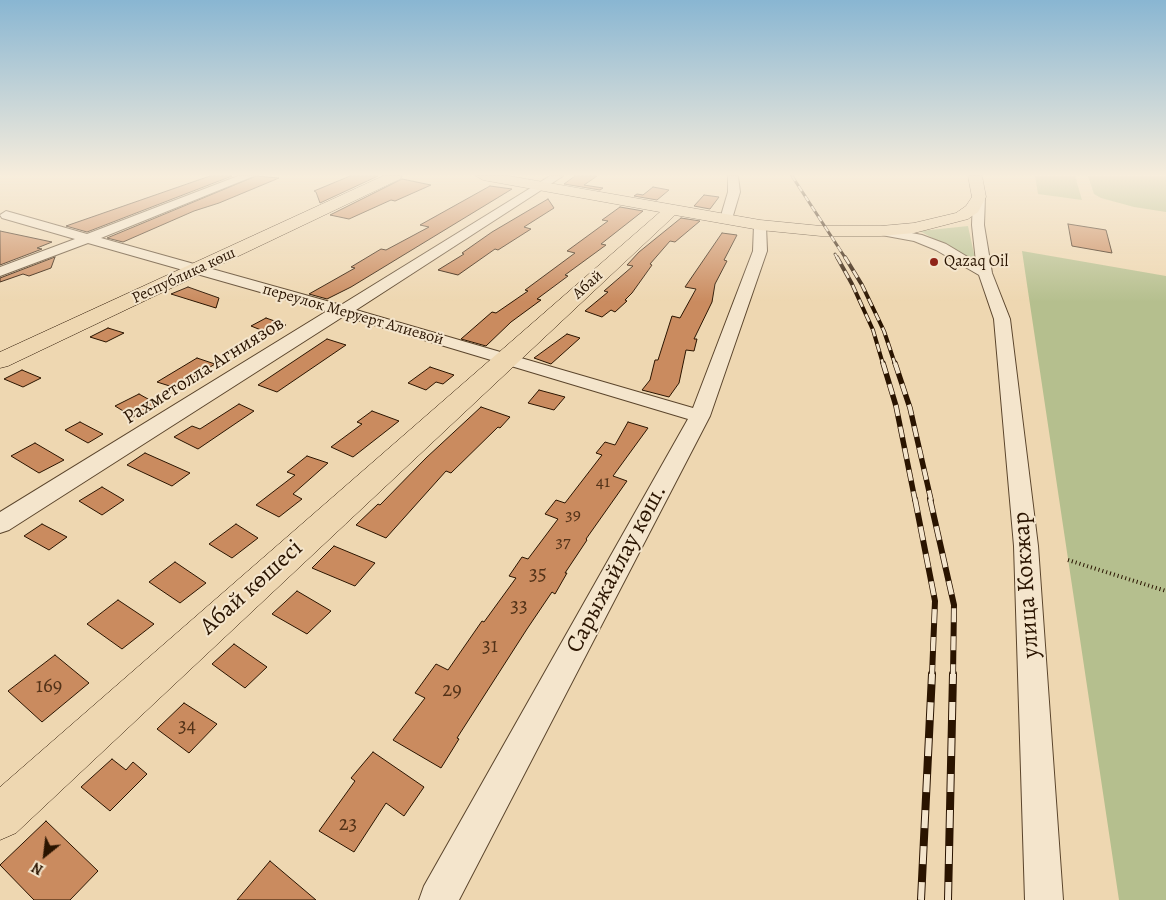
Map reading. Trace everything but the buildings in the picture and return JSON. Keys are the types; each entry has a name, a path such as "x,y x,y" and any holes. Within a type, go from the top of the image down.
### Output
{"main road":[{"name":"Республика көш","path":"0,361 306,218"},
{"name":"Абай","path":"504,360 662,218"},
{"path":"720,218 760,225 821,231 881,231 937,224 956,218"},
{"name":"Абай көшесі","path":"0,817 504,360"}],"street":[{"name":"переулок Меруерт Алиевой","path":"13,218 343,311 504,360 700,416"},
{"path":"0,272 140,218"},
{"name":"Рахметолла Агниязов","path":"0,524 332,315 343,311 492,218"},
{"name":"улица Кокжар","path":"978,218 985,273 1002,319 1026,546 1044,900"},
{"name":"Сарыжайлау көш.","path":"438,900 700,416 760,251 760,225"},
{"path":"881,231 917,238 941,247 934,256 952,268 985,273"}],"path":[{"path":"1068,560 1166,591"}],"green space":[{"path":"968,226 976,263 920,231"},
{"path":"1022,251 1166,276 1166,900 1119,900"}],"railway":[{"path":"819,218 846,259"},
{"path":"835,254 838,259"},
{"path":"837,257 852,284 873,330 883,364"},
{"path":"845,257 862,285 884,331 895,364"},
{"path":"883,363 896,406 915,500"},
{"path":"895,363 910,408 931,500"},
{"path":"915,499 935,601 932,675"},
{"path":"930,499 954,605 953,675"},
{"path":"921,900 932,674"},
{"path":"948,900 953,674"}],"place":[{"name":"Qazaq Oil","path":"934,262"}]}
